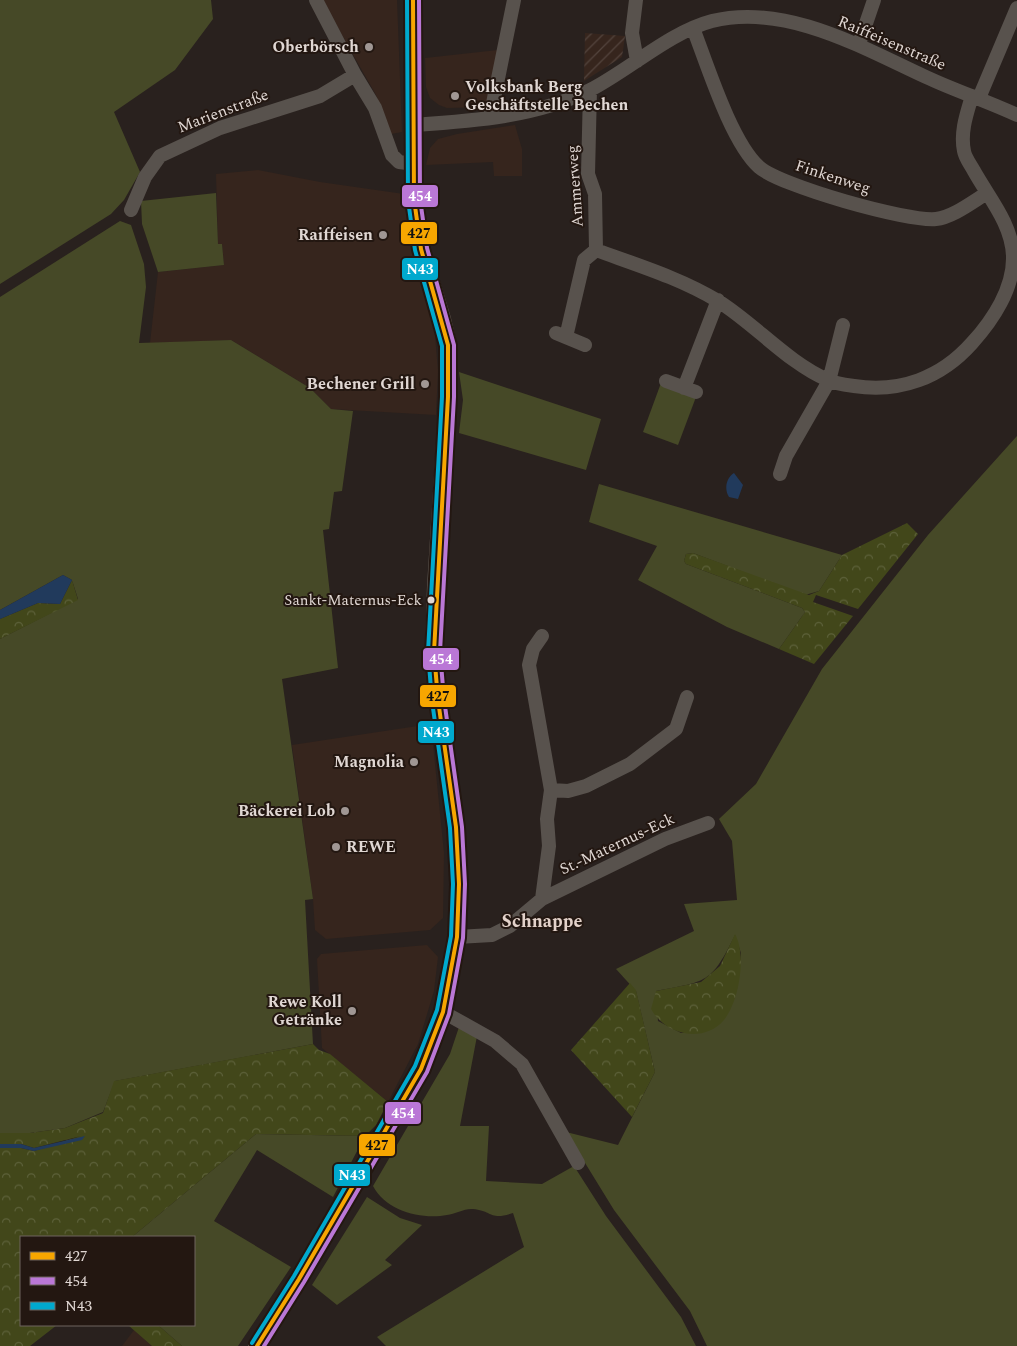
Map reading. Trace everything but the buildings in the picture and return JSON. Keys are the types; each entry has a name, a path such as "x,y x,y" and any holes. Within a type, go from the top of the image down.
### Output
{"main road":[{"path":"257,1346 299,1279 421,1070 443,1012 457,937 459,884 456,827 439,709 434,652 448,354 442,319 416,224 413,0"}],"street":[{"path":"316,0 355,75 375,108 392,155 399,162 415,164"},
{"path":"490,118 514,0"},
{"path":"636,0 632,33 637,61"},
{"path":"859,44 874,0"},
{"path":"585,345 561,335 584,260 596,250 688,284 718,300 801,364 829,381 862,387 890,388 911,384 936,373 962,354 983,331 1001,302 1011,276 1015,258 1007,225 964,152 963,131 976,97 1017,8"},
{"name":"Raiffeisenstraße","path":"414,125 490,118 555,104 590,90 693,28 729,18 769,17 859,44 928,78 1017,115"},
{"name":"Finkenweg","path":"693,28 739,142 760,168 802,189 913,219 937,219 987,193"},
{"name":"Marienstraße","path":"131,210 145,177 160,156 220,128 320,96 355,75"},
{"name":"Ammerweg","path":"590,90 588,174 595,194 596,250"},
{"path":"666,381 690,390 718,300"},
{"path":"780,474 786,456 829,381 843,326"},
{"name":"St.-Maternus-Eck","path":"542,636 533,649 530,665 551,790 547,819 549,846 542,899"},
{"path":"551,790 568,791 586,786 630,764 676,729 687,696"},
{"name":"St.-Maternus-Eck","path":"457,937 492,935 510,926 542,899 665,840 708,823"},
{"path":"443,1012 496,1041 522,1064 578,1164"}],"shaded area":[{"path":"322,0 397,0 402,132 391,134 376,95"},
{"path":"585,33 625,36 622,57 584,81"},
{"path":"498,50 487,103 483,107 447,108 430,98 426,87 425,58"},
{"path":"515,125 522,149 522,176 494,176 493,162 426,165 430,148 438,139 457,134"},
{"path":"258,170 320,182 404,194 409,239 434,323 438,371 436,415 331,409 310,388 231,340 150,343 158,272 224,265 222,244 218,245 216,174"},
{"path":"431,724 444,853 443,918 430,930 326,939 315,930 313,899 292,745"},
{"path":"427,945 438,957 434,991 418,1044 388,1102 322,1048 317,959 321,954"},
{"path":"134,1330 152,1346 122,1346"}],"green space":[{"path":"0,0 211,0 213,19 175,70 114,112 140,172 124,200 111,214 0,284"},
{"path":"216,193 218,244 222,244 224,265 158,272 142,224 141,201"},
{"path":"120,221 131,225 144,264 146,287 139,343 231,340 310,388 331,409 353,411 342,491 334,492 329,529 323,530 338,668 282,679 313,899 305,900 313,1044 115,1081 103,1112 65,1128 30,1133 0,1133 0,639 78,599 72,580 63,575 0,610 0,297"},
{"path":"459,372 601,419 586,470 459,433 463,400"},
{"path":"661,383 696,397 678,445 643,432"},
{"path":"1017,436 1017,1346 707,1346 690,1311 614,1210 566,1132 618,1145 655,1072 636,991 616,969 694,931 684,904 737,900 732,841 719,819 756,784 822,669 928,535","holes":["735,935 741,953 737,989 712,1028 697,1033 681,1033 658,1021 656,991 686,985 706,978 720,963"]},
{"path":"599,484 842,555 819,591 805,595 693,553 686,554 684,561 686,564 802,608 805,612 779,649 727,627 638,580 657,546 589,522"},
{"path":"907,523 918,534 858,609 816,595 813,602 853,616 814,664 779,649 805,612 802,608 686,564 684,561 686,554 693,553 809,595 819,591 842,555"},
{"path":"72,580 78,600 0,639 0,619 38,603 60,604"},
{"path":"735,934 739,943 740,978 734,1002 724,1020 706,1032 696,1034 675,1030 657,1018 651,1009 656,991 701,982 720,966"},
{"path":"630,983 636,990 655,1072 632,1117 571,1050"},
{"path":"459,1027 477,1036 460,1126 489,1126 486,1181 542,1184 574,1166 606,1216 681,1317 696,1346 386,1346 377,1337 524,1247 513,1213 496,1216 480,1210 470,1209 437,1216 416,1215 387,1202 373,1186 450,1054"},
{"path":"313,1044 319,1050 330,1054 388,1102 376,1125 365,1136 256,1134 133,1236 20,1236 20,1326 56,1326 30,1346 0,1346 0,1148 21,1148 34,1151 81,1136 34,1148 21,1144 0,1144 0,1133 30,1133 65,1128 103,1113 114,1081"},
{"path":"256,1134 365,1136 333,1197 257,1150 214,1221 291,1267 238,1346 182,1346 159,1326 195,1326 195,1236 133,1236"},
{"path":"367,1197 400,1218 422,1225 385,1260 392,1265 337,1305 312,1285"},
{"path":"129,1326 159,1326 182,1346 152,1346"}],"water":[{"path":"734,473 743,485 738,499 729,497 726,487 731,475"},
{"path":"63,575 72,580 60,604 38,603 0,619 0,610"},
{"path":"85,1136 82,1140 34,1151 21,1148 0,1148 0,1144 21,1144 34,1148"}],"transit line":[{"name":"N43","path":"252,1343 294,1276 415,1066 437,1010 451,936 453,884 450,828 432,701 428,652 442,397 442,346 415,250 408,200 407,0"},
{"name":"427","path":"257,1346 299,1279 421,1069 443,1012 457,937 459,884 456,827 438,700 434,652 448,397 448,345 421,249 414,199 413,0"},
{"name":"454","path":"264,1346 304,1282 427,1072 449,1014 463,938 465,884 462,827 444,699 440,652 454,397 454,345 427,248 420,199 419,0"}],"place":[{"name":"Oberbörsch","path":"369,47"},
{"name":"Volksbank Berg Geschäftstelle Bechen","path":"455,96"},
{"name":"Raiffeisen","path":"383,235"},
{"name":"Bechener Grill","path":"425,384"},
{"name":"Sankt-Maternus-Eck","path":"431,600"},
{"name":"Magnolia","path":"414,762"},
{"name":"Bäckerei Lob","path":"345,811"},
{"name":"REWE","path":"336,847"},
{"name":"Rewe Koll Getränke","path":"352,1011"}],"district":[{"name":"Schnappe","path":"542,921"}]}
